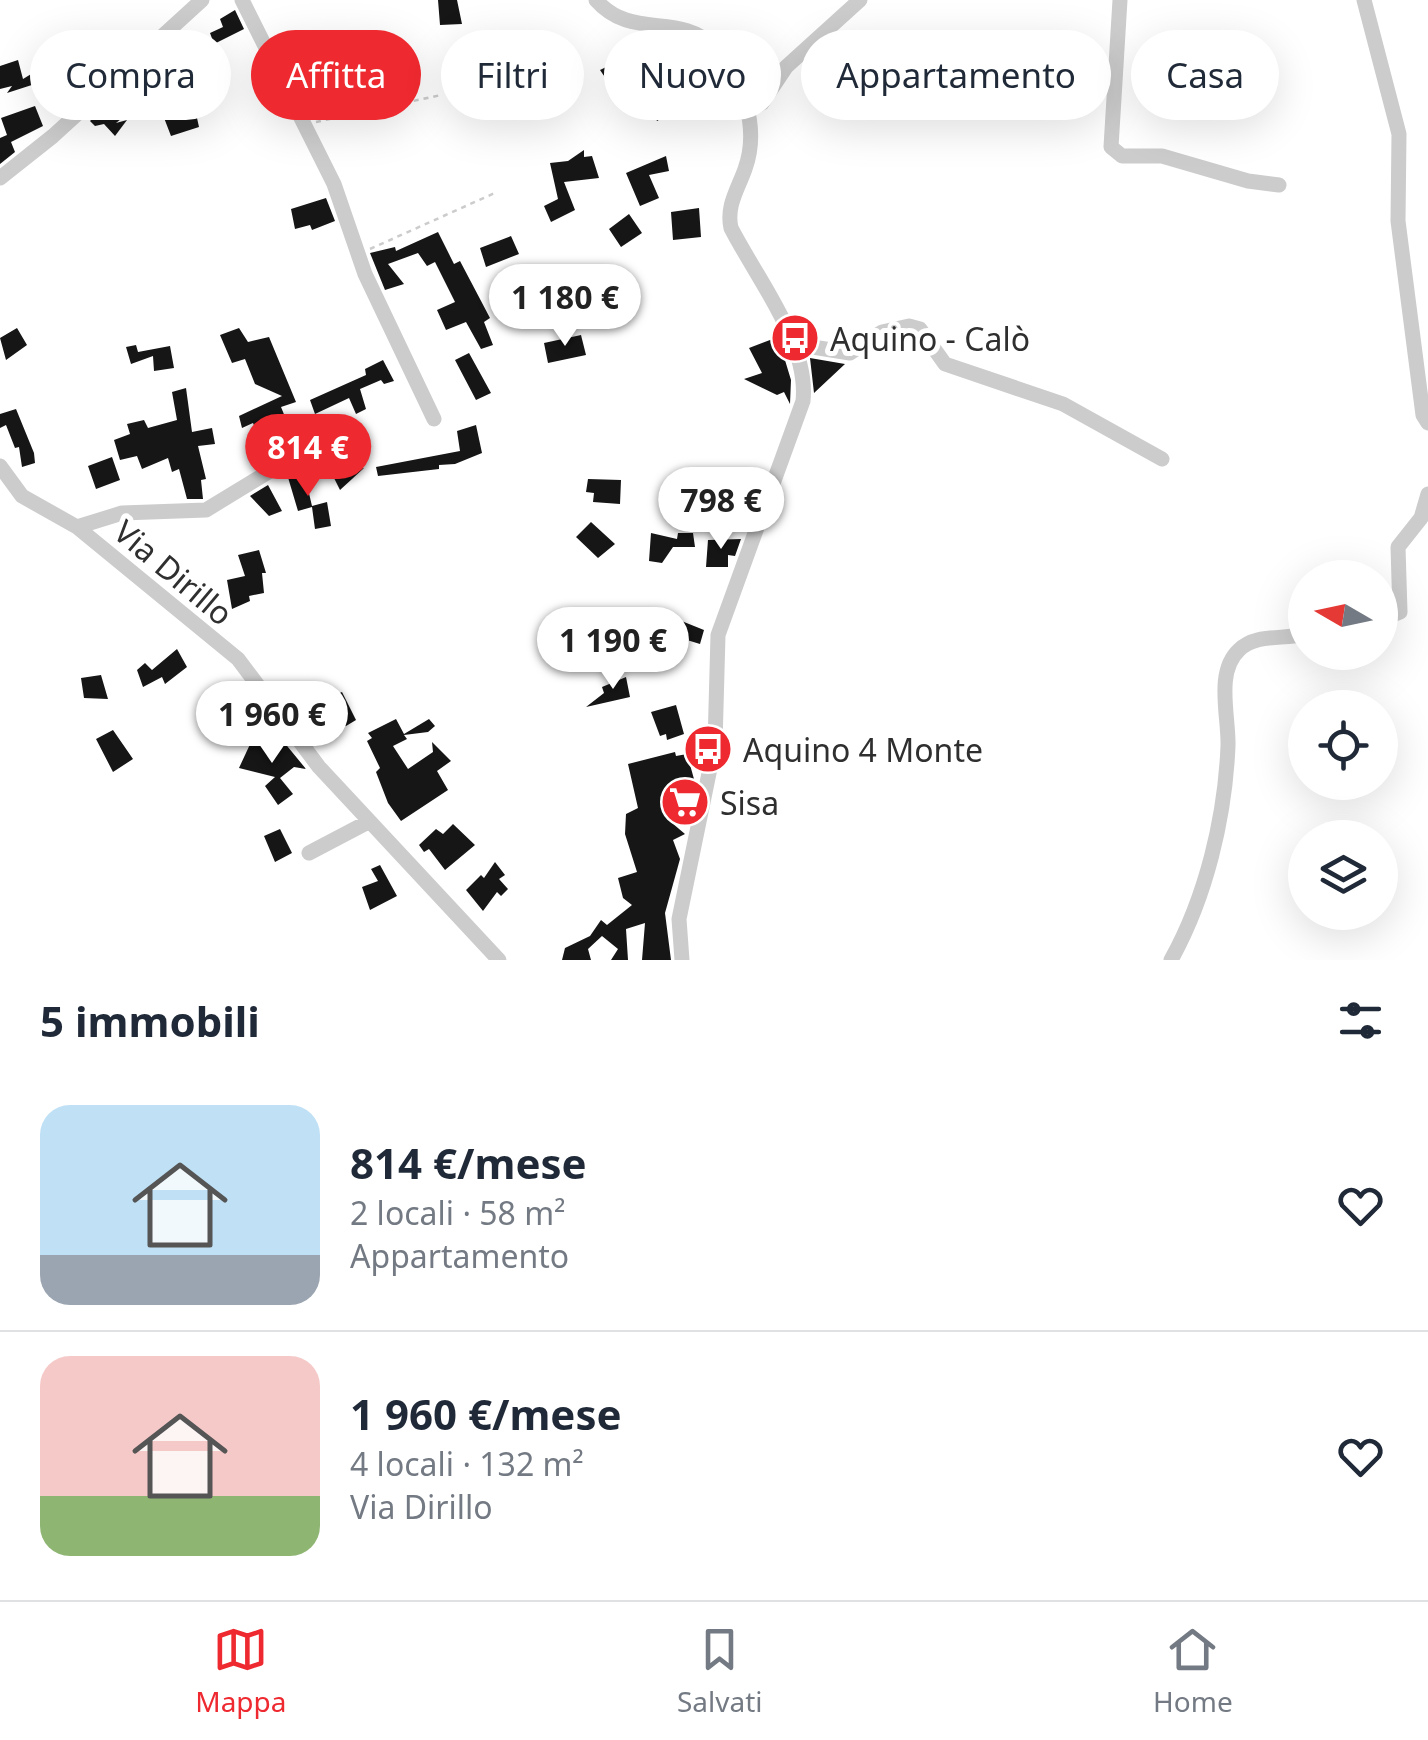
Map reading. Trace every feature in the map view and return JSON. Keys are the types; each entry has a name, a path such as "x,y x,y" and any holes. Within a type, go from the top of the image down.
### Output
{"street":[{"path":"0,178 54,136 202,0"},
{"path":"242,0 348,215 360,254 434,419"},
{"path":"596,0 605,10 634,25 683,30"},
{"path":"781,75 860,0"},
{"path":"1120,0 1111,147 1122,156 1162,156 1248,181 1280,185"},
{"path":"1364,0 1399,134 1398,221 1423,414 1428,422"},
{"path":"682,960 680,919 715,744 718,635 803,401 803,367 794,344 728,218 749,156 748,120"},
{"path":"794,344 850,352 882,332 909,326 920,330 944,364 1063,404 1162,459"},
{"path":"77,527 122,513 206,510 311,446"},
{"name":"Via Dirillo","path":"0,466 22,496 77,527 238,659 294,738 499,960"},
{"path":"1398,613 1398,547 1421,518 1428,494"},
{"path":"1171,960 1195,910 1214,838 1227,768 1225,673 1239,649 1263,638 1288,636"},
{"path":"309,852 368,822"}],"path":[{"path":"304,124 441,95"},
{"path":"360,254 498,192"}],"building":[{"path":"438,0 457,0 462,24 440,25"},
{"path":"235,10 244,29 231,36 231,30 216,30 223,27 220,19"},
{"path":"18,60 23,79 30,75 30,86 7,93 12,86 0,89 0,66"},
{"path":"30,108 30,120 41,120 43,126 11,142 15,152 0,164 0,138 7,135 1,118"},
{"path":"127,120 115,136 104,124 95,126 90,121"},
{"path":"165,120 197,120 199,127 171,136"},
{"path":"584,150 584,157 592,156 599,178 564,182 575,210 551,222 544,206 558,199 550,163 568,161"},
{"path":"666,156 669,171 649,175 659,198 640,206 626,173"},
{"path":"326,198 335,221 312,230 310,225 295,229 291,209"},
{"path":"699,208 701,237 673,240 671,212"},
{"path":"629,214 642,233 621,247 609,229"},
{"path":"438,232 454,264 460,261 490,318 484,322 493,345 481,349 466,322 446,330 437,310 455,302 435,262 427,266 418,253 388,264 404,284 385,290 370,253 395,247 396,251"},
{"path":"511,236 519,254 486,267 480,248"},
{"path":"576,266 582,291 566,298 557,272"},
{"path":"17,328 27,345 6,360 0,338"},
{"path":"239,328 248,342 269,337 296,402 281,407 290,429 260,439 253,423 242,428 239,416 282,396 255,384 245,359 232,363 220,335"},
{"path":"581,335 586,355 548,363 544,343"},
{"path":"778,337 791,380 790,404 784,392 777,395 744,379 762,373 749,348"},
{"path":"136,345 138,352 170,346 174,368 154,371 153,356 131,364 126,347"},
{"path":"469,353 491,393 476,400 455,360"},
{"path":"810,358 845,364 814,393"},
{"path":"383,360 394,381 384,384 381,380 360,389 366,409 356,414 349,398 315,414 310,400 366,375 365,369"},
{"path":"186,388 192,432 212,428 215,444 198,446 206,479 201,480 203,499 187,499 179,469 172,472 168,458 142,469 137,456 120,460 114,440 130,434 127,424 144,420 148,428 177,420 172,392"},
{"path":"16,409 34,453 35,463 22,467 19,447 15,448 6,425 0,428 0,414"},
{"path":"476,425 482,453 455,464 439,465 439,469 378,476 376,467 460,451 457,431"},
{"path":"352,447 360,461 340,472 364,468 340,490 325,460"},
{"path":"112,457 120,480 96,489 88,466"},
{"path":"303,468 312,506 327,502 331,526 315,529 312,507 298,511 287,474"},
{"path":"588,479 621,480 620,504 593,502 594,493 586,492"},
{"path":"268,485 282,511 269,516 250,496"},
{"path":"591,522 615,544 598,558 576,537"},
{"path":"651,533 677,539 678,533 693,533 695,547 673,547 662,563 649,561"},
{"path":"741,539 735,556 728,555 728,567 706,567 708,540"},
{"path":"259,550 266,573 262,573 264,593 249,596 250,601 232,609 227,580 245,576 238,555"},
{"path":"623,608 643,629 630,647 606,624"},
{"path":"669,616 704,630 700,644 664,633"},
{"path":"177,649 187,667 165,684 162,677 143,687 137,670 145,663 152,670"},
{"path":"101,675 108,699 84,698 81,678"},
{"path":"626,677 630,697 586,707 604,693 602,687"},
{"path":"342,692 356,720 346,726 330,728 323,716 303,727 293,714"},
{"path":"676,705 684,734 667,740 666,734 660,736 651,712"},
{"path":"396,719 404,734 429,719 435,726 428,732 404,735 407,739 393,746 408,769 433,752 432,742 451,761 437,771 448,790 401,821 388,803 376,772 380,768 367,741 372,738 368,733"},
{"path":"113,730 133,759 113,772 96,739"},
{"path":"252,740 276,748 283,741 306,769 294,767 280,778 293,794 278,805 265,786 275,777 239,768"},
{"path":"675,752 676,756 687,754 694,779 687,822 672,823 685,834 673,840 680,859 665,913 671,960 642,960 645,923 626,929 628,960 611,960 618,949 602,936 588,949 591,960 562,960 565,948 590,936 601,920 607,925 632,905 623,898 618,878 637,872 625,834 626,814 638,808 628,764"},
{"path":"453,824 475,845 445,870 429,849 424,852 419,845 436,829 443,834"},
{"path":"280,829 292,853 275,862 264,836"},
{"path":"495,862 505,875 499,879 508,889 501,896 497,892 483,911 466,890 481,875 484,878"},
{"path":"380,865 397,896 370,910 362,887 378,881 371,869"}],"place":[{"name":"Aquino - Calò","path":"795,338"},
{"name":"Aquino 4 Monte","path":"708,749"},
{"name":"Sisa","path":"685,802"}]}
